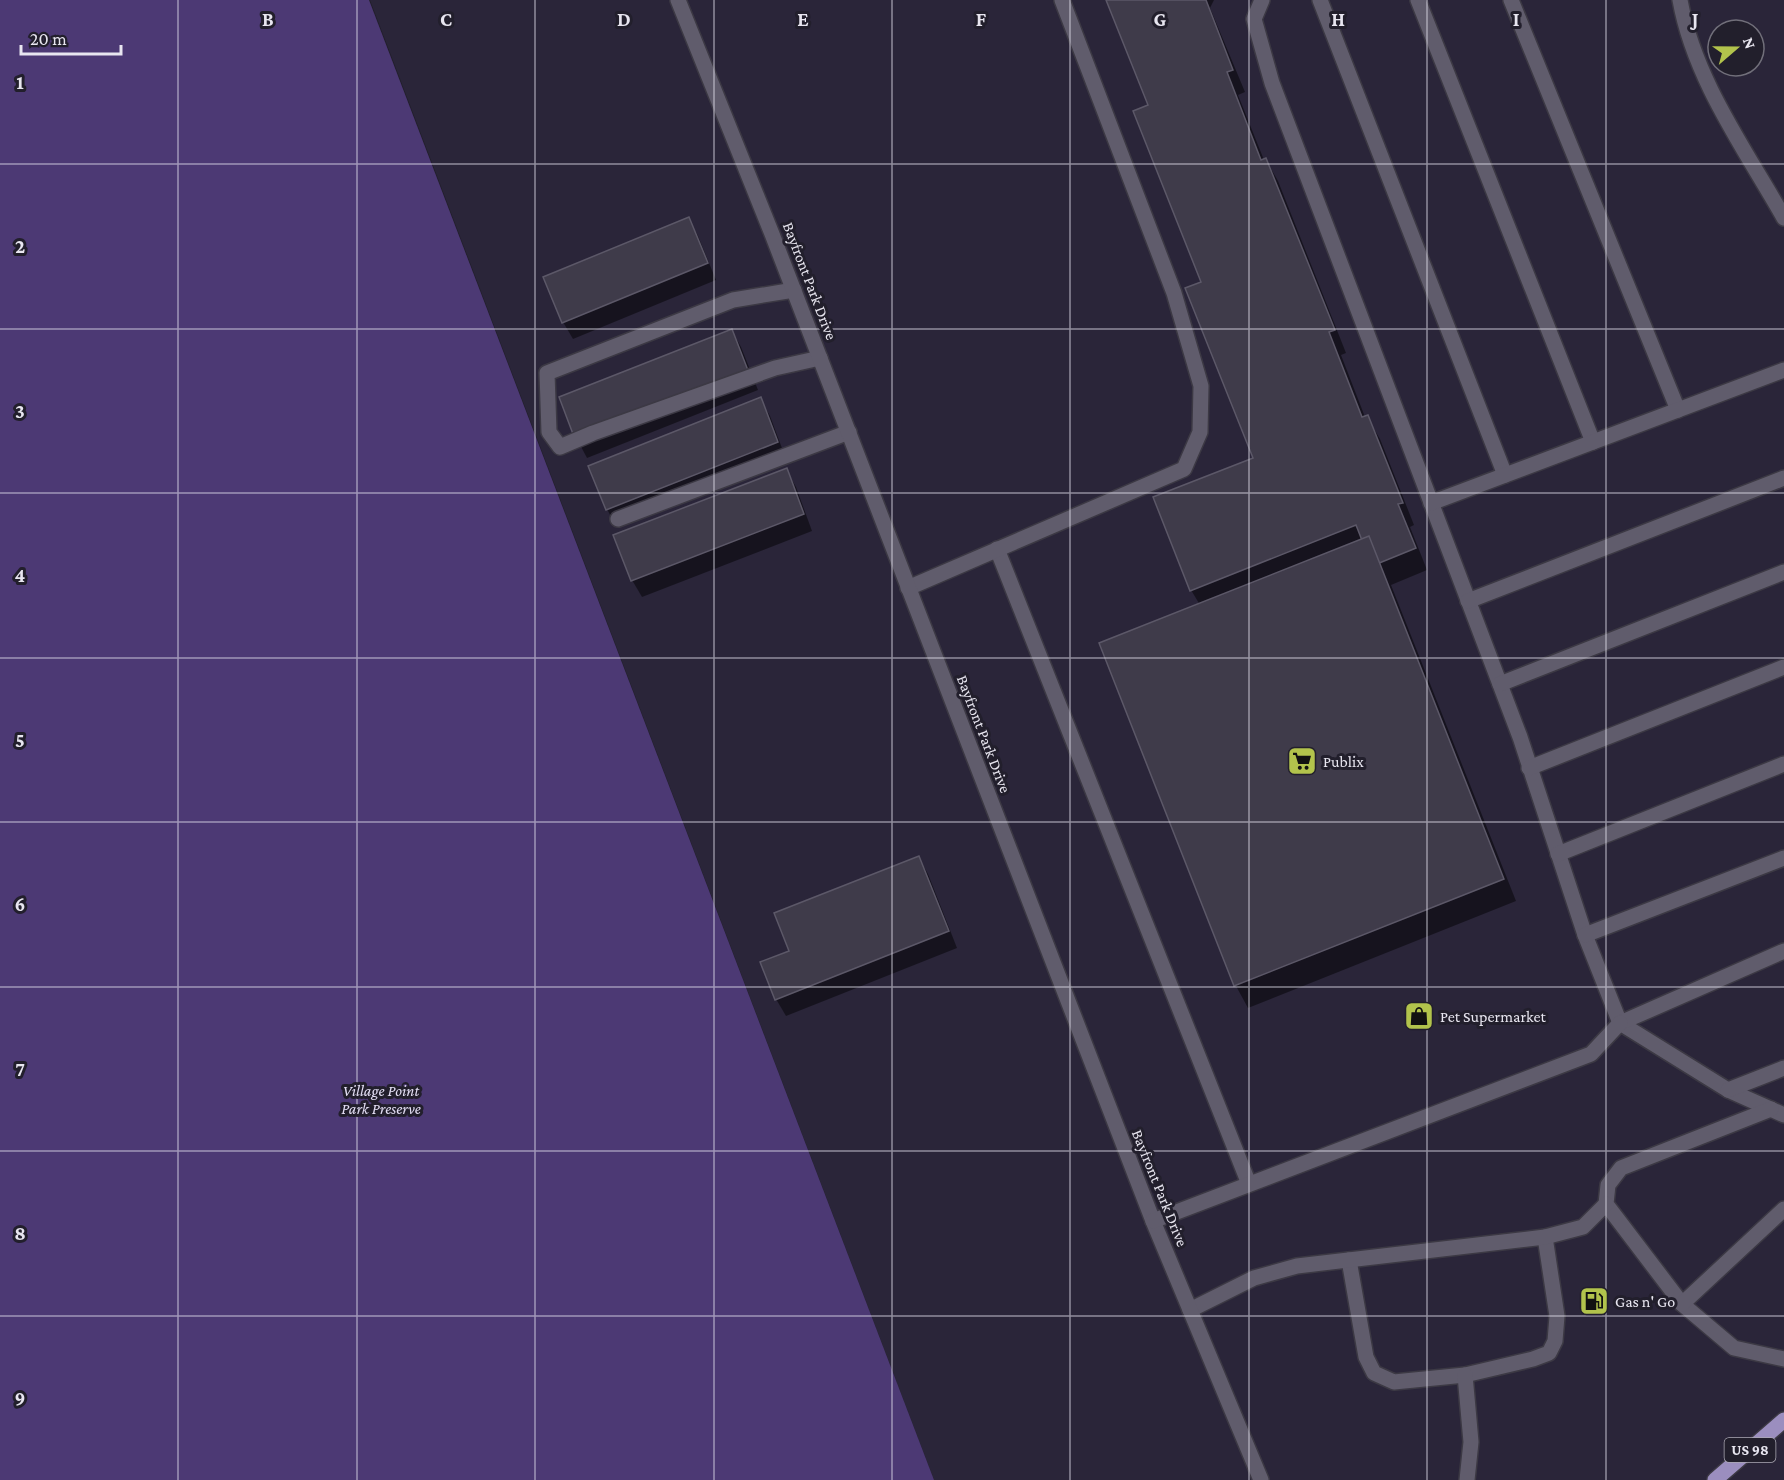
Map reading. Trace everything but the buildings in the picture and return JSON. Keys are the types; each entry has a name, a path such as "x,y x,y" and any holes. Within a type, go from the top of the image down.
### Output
{"main road":[{"name":"US 98","path":"1716,1480 1784,1420"}],"street":[{"name":"Bayfront Park Drive","path":"678,0 794,290 1153,1221 1261,1480"},
{"path":"908,588 1184,469 1200,432 1202,386 1173,293 1062,0"},
{"path":"1262,0 1254,19 1272,83 1500,684 1585,936 1620,1023 1728,1089 1778,1112"},
{"path":"1320,0 1505,475"},
{"path":"1418,0 1593,442"},
{"path":"1510,0 1678,410"},
{"path":"1680,0 1684,22 1707,83 1784,218"},
{"path":"794,290 733,300 547,373 549,432 560,447 775,368 820,358"},
{"path":"1431,503 1784,370"},
{"path":"618,519 849,432"},
{"path":"1468,601 1784,478"},
{"path":"997,549 1249,1184"},
{"path":"1500,684 1784,572"},
{"path":"1529,768 1784,667"},
{"path":"1558,854 1784,764"},
{"path":"1585,936 1784,858"},
{"path":"1153,1221 1591,1054 1620,1023 1784,951"},
{"path":"1728,1089 1784,1068"},
{"path":"1190,1310 1254,1278 1297,1266 1545,1237 1582,1227 1606,1204 1608,1185 1621,1167 1778,1112"},
{"path":"1606,1204 1682,1304 1734,1348 1784,1359"},
{"path":"1682,1304 1784,1209"},
{"path":"1350,1260 1366,1357 1374,1373 1394,1382 1465,1375 1549,1353 1555,1341 1557,1316 1545,1237"},
{"path":"1465,1375 1471,1443 1467,1480"}],"shaded area":[{"path":"370,0 1784,0 1784,1480 934,1480"}],"green space":[{"name":"Village Point Park Preserve","path":"0,0 369,0 934,1480 0,1480"}],"place":[{"name":"Publix","path":"1302,761"},
{"name":"Pet Supermarket","path":"1419,1016"},
{"name":"Gas n' Go","path":"1594,1301"}]}
